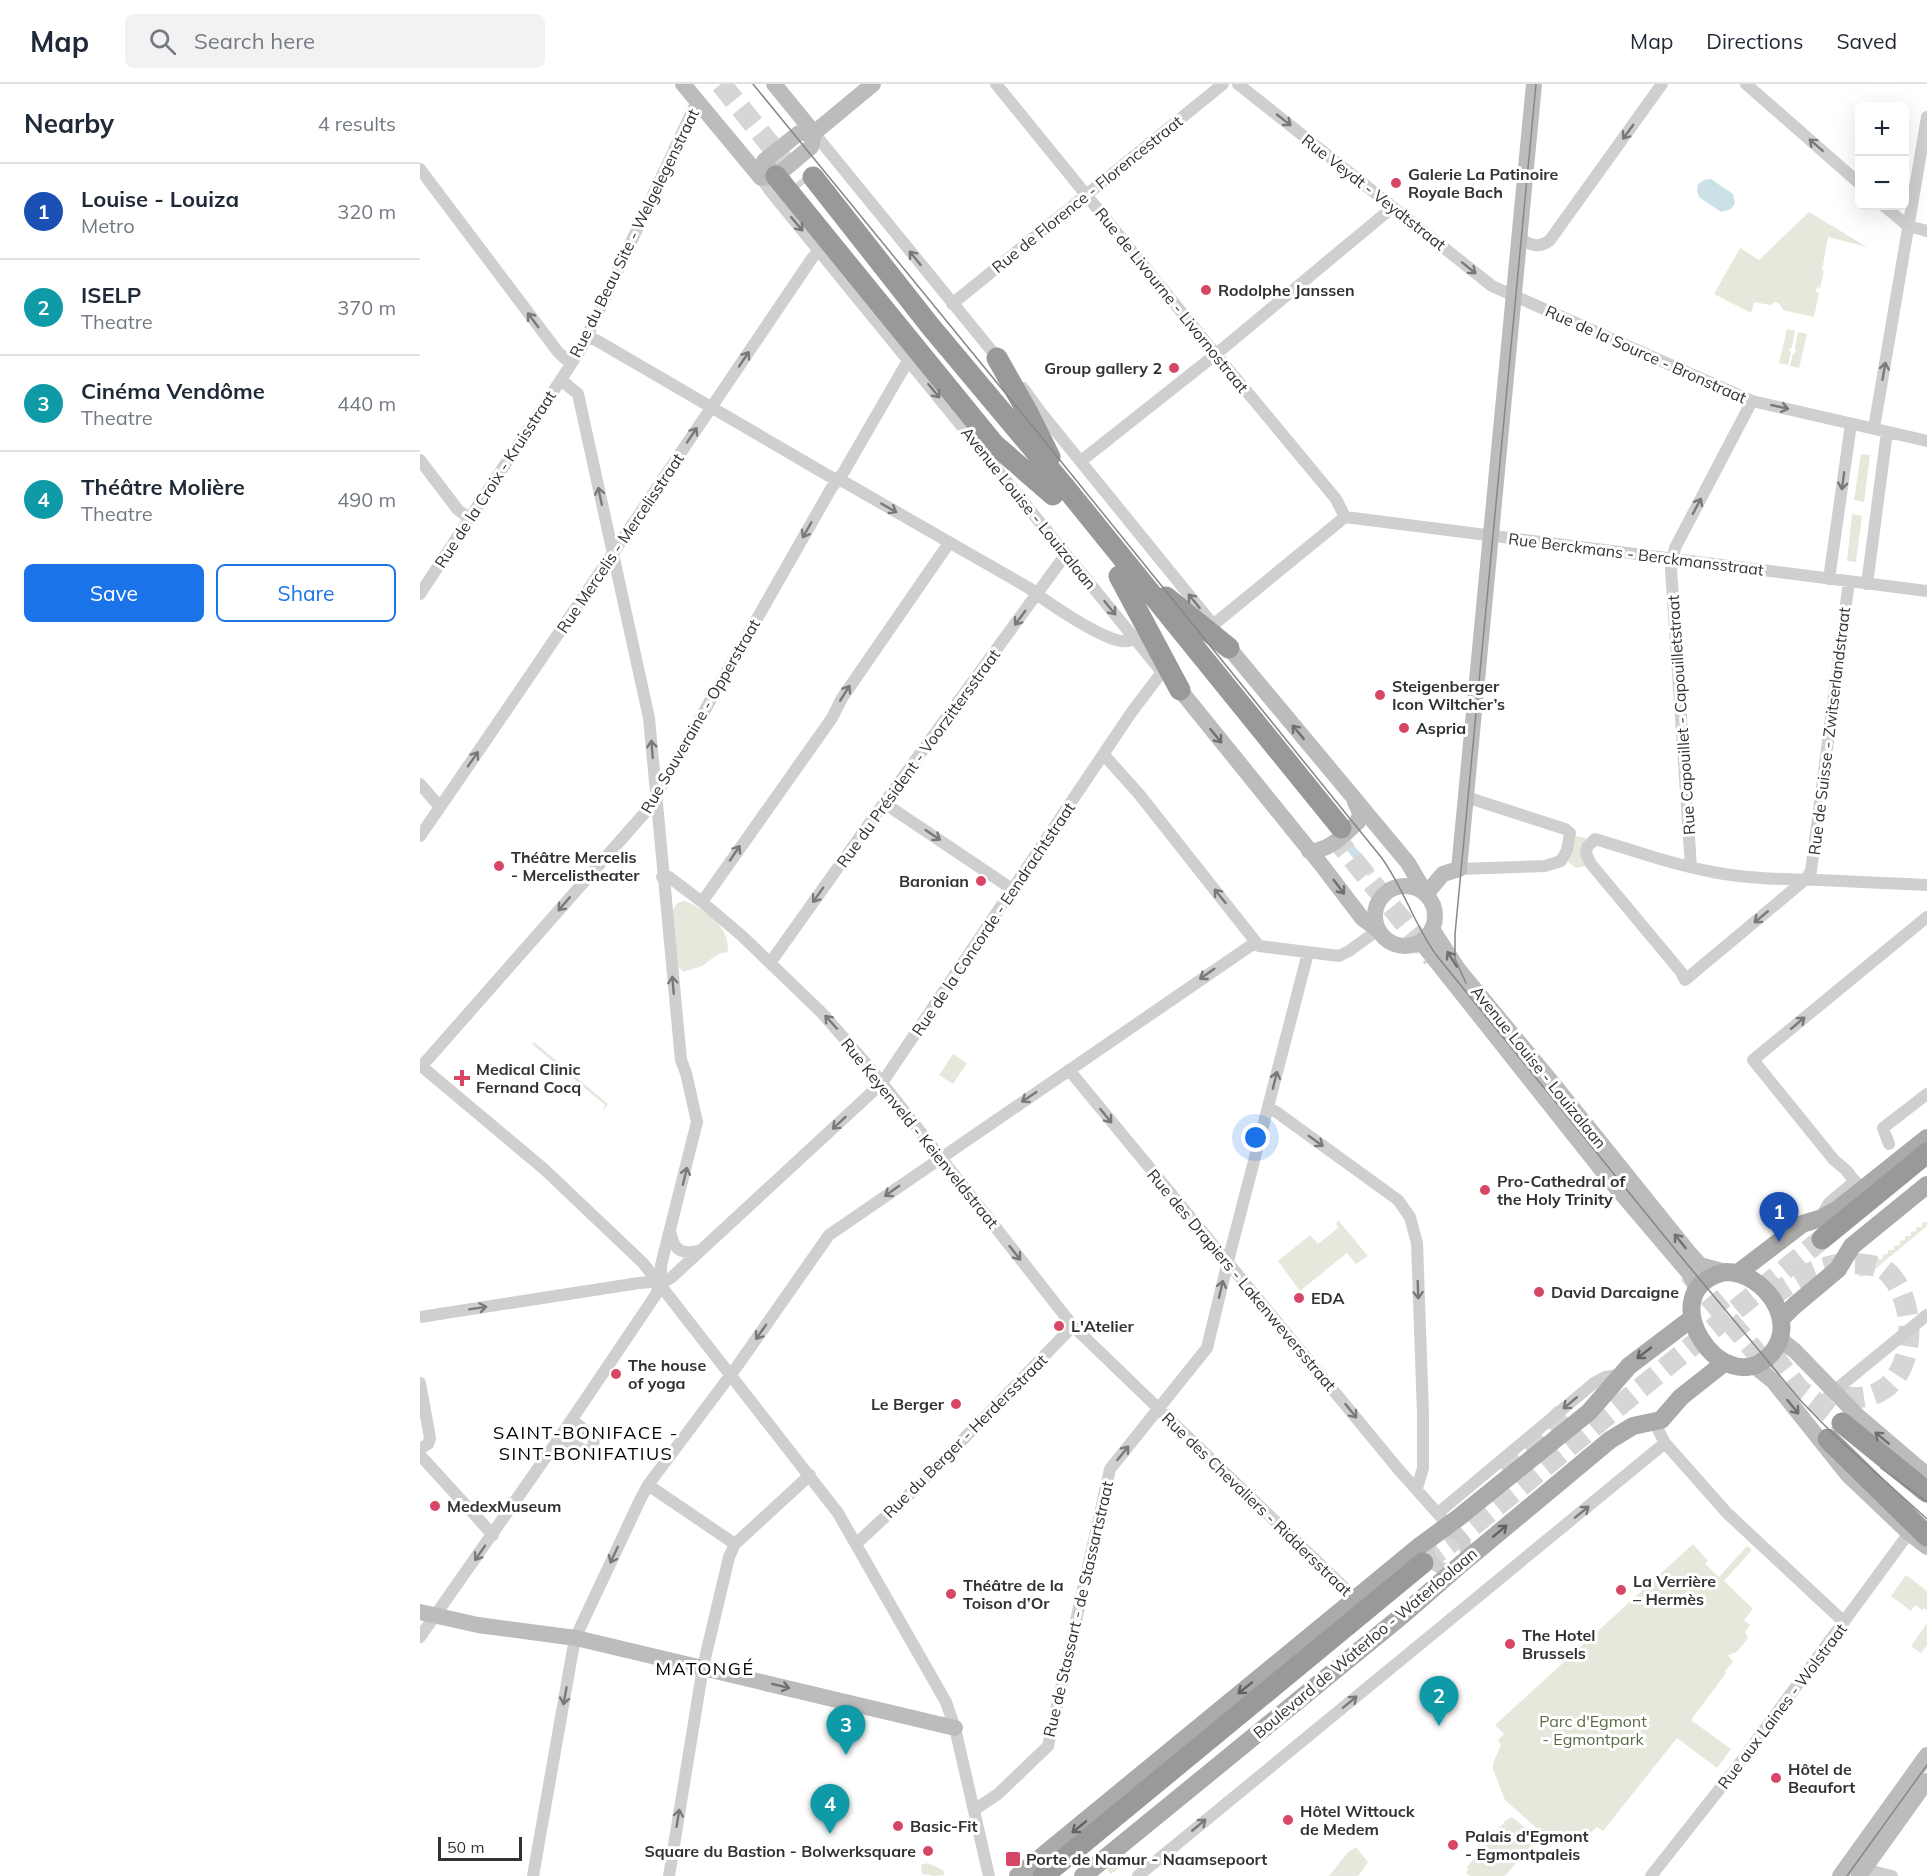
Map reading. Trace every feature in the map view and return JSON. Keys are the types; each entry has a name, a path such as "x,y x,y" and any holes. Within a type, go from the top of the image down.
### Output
{"highway":[{"path":"767,172 977,434 1059,491"},
{"name":"Avenue Louise - Louizalaan","path":"808,181 925,339 1059,491 1337,831"},
{"path":"997,358 1028,412 1059,491"},
{"path":"1124,571 1229,648"},
{"path":"1124,571 1180,690"},
{"path":"1824,1235 1927,1153"},
{"path":"1824,1235 1927,1168"},
{"path":"1842,1423 1927,1492"},
{"path":"1828,1439 1918,1534"},
{"path":"1043,1876 1208,1748 1428,1568"},
{"path":"1064,1876 1208,1748"}],"main road":[{"name":"Avenue Louise - Louizalaan","path":"683,84 767,172"},
{"path":"774,84 814,133"},
{"path":"767,172 811,147 814,133 873,84"},
{"path":"1426,894 1443,874 1458,869 1534,84"},
{"path":"1229,648 1416,873 1435,909 1435,920 1426,936 1411,945 1394,944 1388,941 1378,930 1374,914 1385,892 1405,885 1413,886 1426,894"},
{"name":"Avenue Louise - Louizalaan","path":"1180,690 1362,918 1378,930"},
{"path":"1309,851 1326,848 1358,822 1360,813 1354,800"},
{"name":"Avenue Louise - Louizalaan","path":"1426,936 1458,969 1556,1086 1690,1254 1700,1265 1732,1273"},
{"name":"Avenue Louise - Louizalaan","path":"1426,936 1609,1179 1684,1268 1695,1284 1696,1292"},
{"path":"1732,1273 1749,1276 1761,1287 1776,1306 1781,1319 1780,1339 1770,1356 1753,1365 1738,1366 1724,1363 1716,1358 1700,1336 1691,1318 1696,1292 1707,1280 1732,1273 1796,1228 1824,1235 1830,1214 1859,1186 1927,1138"},
{"path":"1781,1319 1838,1269 1852,1246 1927,1185"},
{"path":"1018,1876 1356,1599 1440,1525 1589,1412 1619,1375 1691,1318"},
{"path":"1780,1339 1795,1351 1858,1416 1927,1475"},
{"name":"Boulevard de Waterloo - Waterloolaan","path":"1083,1876 1404,1614 1622,1431 1633,1426 1661,1420 1681,1397 1724,1363"},
{"path":"1753,1365 1773,1381 1848,1475 1918,1534 1927,1547"},
{"path":"427,1614 478,1625 576,1638 956,1728"},
{"path":"1103,1808 1208,1748 1269,1724"},
{"path":"1181,1796 1208,1748"},
{"path":"1840,1876 1927,1755"},
{"path":"1862,1872 1927,1781"}],"street":[{"name":"Rue de Livourne - Livornostraat","path":"996,84 1215,355 1336,499 1345,517"},
{"name":"Rue de Florence - Florencestraat","path":"952,304 1222,84"},
{"name":"Rue Veydt - Veydtstraat","path":"1238,84 1492,286 1513,296"},
{"path":"1519,238 1537,246 1544,245 1550,240 1662,84"},
{"path":"1746,84 1855,180"},
{"name":"Rue du Beau Site - Welgelegenstraat","path":"571,364 587,337 697,101"},
{"path":"1874,428 1927,117"},
{"path":"814,133 1081,461 1229,648"},
{"path":"420,169 558,352 571,364"},
{"name":"Avenue Louise - Louizalaan","path":"767,172 820,251 909,359 977,434 1066,554 1162,672 1180,690"},
{"path":"1081,461 1215,355 1393,207"},
{"path":"1889,210 1908,226 1927,231"},
{"name":"Rue Mercelis - Mercelisstraat","path":"420,836 813,257 820,251"},
{"name":"Rue de la Source - Bronstraat","path":"1513,296 1752,401 1887,432"},
{"path":"587,337 596,340 1029,588 1108,637 1127,642 1135,639"},
{"name":"Rue Souveraine - Opperstraat","path":"421,1066 649,808 826,497 909,359"},
{"name":"Rue de la Croix - Kruisstraat","path":"420,594 571,364"},
{"path":"420,1637 427,1614 493,1535 655,1296 661,1284 661,1265 697,1120 681,1060 662,877 649,718 578,394 561,380"},
{"name":"Rue Capouillet - Capouilletstraat","path":"1691,867 1672,559 1752,401"},
{"path":"1829,579 1851,424"},
{"path":"1867,584 1887,432 1927,441"},
{"path":"420,459 458,510 469,518"},
{"path":"1213,625 1345,517"},
{"name":"Rue Berckmans - Berckmansstraat","path":"1345,517 1927,591"},
{"path":"702,902 832,718 842,698 949,543"},
{"name":"Rue du Président - Voorzittersstraat","path":"770,963 1066,554"},
{"name":"Rue de Suisse - Zwitserlandstraat","path":"1806,879 1811,871 1849,581"},
{"name":"Rue de la Concorde - Eendrachtstraat","path":"661,1284 702,1250 882,1083 1131,713 1162,672"},
{"path":"1104,754 1139,794 1261,947 1341,955 1378,930"},
{"path":"420,784 440,807"},
{"path":"1458,869 1545,866 1561,861 1570,839 1570,833 1565,829 1466,797"},
{"path":"884,803 1012,889"},
{"path":"1806,879 1685,980 1681,972 1591,864 1586,854 1587,847 1595,838 1720,874 1927,885"},
{"name":"Rue Keyenveld - Keienveldstraat","path":"662,877 669,878 702,902 823,1014 882,1083 1072,1326 1158,1409"},
{"path":"1859,1186 1834,1160 1753,1060 1927,917"},
{"path":"533,1876 576,1638 648,1485 731,1375 829,1235 1256,942"},
{"name":"Rue de Stassart - de Stassartstraat","path":"974,1810 998,1794 1048,1746 1110,1469 1207,1348 1227,1261 1308,952"},
{"path":"421,1066 544,1169 644,1263 838,1513 946,1701 956,1728 989,1876"},
{"name":"Rue des Drapiers - Lakenweversstraat","path":"1069,1070 1399,1470 1417,1488 1440,1525"},
{"path":"1890,1144 1883,1128 1927,1094"},
{"path":"1268,1109 1275,1111 1398,1200 1410,1217 1417,1243 1423,1414 1423,1468 1417,1488"},
{"path":"671,1232 672,1242 681,1252 702,1250"},
{"path":"420,1317 645,1282 661,1284"},
{"path":"1833,1392 1927,1315"},
{"name":"Rue du Berger - Herdersstraat","path":"856,1544 935,1468 1072,1326"},
{"path":"420,1383 430,1435 428,1444 420,1449"},
{"name":"Rue des Chevaliers - Riddersstraat","path":"1158,1409 1356,1599"},
{"path":"561,1437 585,1450 593,1448 594,1438 572,1420"},
{"path":"1653,1422 1665,1443 1727,1513 1844,1622"},
{"name":"Boulevard de Waterloo - Waterloolaan","path":"1138,1876 1665,1443"},
{"path":"420,1455 493,1535"},
{"path":"669,1876 703,1667 729,1557 735,1544 810,1475"},
{"path":"648,1485 735,1544"},
{"path":"1440,1525 1462,1537 1466,1551 1460,1565 1445,1569 1432,1563 1428,1556 1430,1541 1440,1525"},
{"name":"Rue aux Laines - Wolstraat","path":"1651,1876 1737,1767 1844,1622 1918,1534"},
{"path":"1862,1872 1892,1876"}],"green space":[{"path":"1809,212 1867,247 1828,237 1822,270 1824,271 1820,288 1817,287 1816,292 1819,293 1814,317 1783,310 1780,304 1775,302 1770,305 1754,302 1751,313 1714,294 1740,248 1759,260"},
{"path":"1787,329 1795,331 1792,347 1789,349 1791,353 1788,365 1779,363"},
{"path":"1798,332 1807,334 1799,368 1790,366 1793,354 1796,352"},
{"path":"1861,454 1870,455 1864,502 1854,500"},
{"path":"1852,514 1862,516 1856,562 1847,561"},
{"path":"1576,836 1586,838 1584,842 1586,866 1576,868 1567,861"},
{"path":"684,901 699,908 719,925 726,937 728,952 718,954 702,966 683,972 678,966 672,912 677,903"},
{"path":"534,1042 608,1104 603,1111 605,1105 532,1044"},
{"path":"953,1054 967,1063 953,1084 939,1075"},
{"path":"1338,1220 1368,1256 1356,1264 1347,1253 1300,1291 1278,1261 1310,1235 1318,1244 1338,1228 1336,1224"},
{"path":"1927,1222 1927,1226 1868,1275 1861,1277 1857,1274 1857,1270 1864,1265 1877,1263 1877,1259 1883,1259 1882,1255 1888,1254 1888,1250 1894,1250 1894,1246 1900,1245 1900,1241 1905,1240 1905,1236 1911,1236 1911,1232 1916,1231 1916,1227 1922,1227 1922,1223"},
{"name":"Parc d'Egmont - Egmontpark","path":"1693,1544 1708,1561 1705,1564 1719,1577 1747,1546 1752,1550 1724,1581 1753,1609 1744,1620 1750,1625 1745,1632 1748,1638 1737,1652 1728,1655 1733,1662 1691,1720 1731,1749 1717,1768 1677,1738 1603,1831 1597,1827 1585,1838 1578,1834 1574,1839 1570,1836 1565,1842 1560,1838 1550,1840 1505,1800 1493,1769 1493,1763 1501,1745 1498,1740 1504,1734 1495,1725"},
{"path":"1906,1575 1927,1591 1927,1610 1924,1608 1922,1610 1915,1605 1911,1611 1891,1596"},
{"path":"1927,1623 1927,1645 1921,1653 1911,1646"},
{"path":"1512,1817 1535,1836 1533,1838 1535,1841 1505,1876 1470,1876 1466,1873 1467,1867 1506,1820"},
{"path":"1356,1847 1368,1862 1358,1876 1329,1876 1348,1852"},
{"path":"1122,1853 1124,1864 1111,1874 1105,1867"},
{"path":"928,1863 943,1870 945,1875 922,1874 921,1865"}],"water":[{"path":"1711,179 1733,194 1735,203 1731,209 1721,212 1699,197 1698,184"},
{"path":"1352,843 1375,871 1368,876 1345,848"}],"tunnel":[{"path":"721,84 803,185"},
{"path":"1333,835 1433,958"},
{"path":"1423,1563 1464,1533 1822,1239"},
{"path":"1770,1297 1811,1272 1842,1264 1868,1265 1884,1269 1898,1285 1906,1307 1909,1332 1906,1356 1896,1377 1880,1392 1856,1397 1824,1391"},
{"path":"1689,1273 1775,1375"},
{"path":"1772,1354 1799,1389 1842,1423"},
{"path":"1507,1474 1563,1413"}],"tram line":[{"path":"753,84 1381,857 1437,956 1683,1259 1801,1401 1835,1436 1927,1519"},
{"path":"1466,983 1455,959 1455,934 1536,84"},
{"path":"1881,1468 1927,1502"},
{"path":"1847,1876 1927,1765"}],"place":[{"name":"Galerie La Patinoire Royale Bach","path":"1396,183"},
{"name":"Rodolphe Janssen","path":"1206,290"},
{"name":"Group gallery 2","path":"1174,368"},
{"name":"Steigenberger Icon Wiltcher’s","path":"1380,695"},
{"name":"Aspria","path":"1404,728"},
{"name":"Théâtre Mercelis - Mercelistheater","path":"499,866"},
{"name":"Baronian","path":"981,881"},
{"name":"Medical Clinic Fernand Cocq","path":"462,1078"},
{"name":"Pro-Cathedral of the Holy Trinity","path":"1485,1190"},
{"name":"Louise - Louiza","path":"1779,1242"},
{"name":"David Darcaigne","path":"1539,1292"},
{"name":"EDA","path":"1299,1298"},
{"name":"L'Atelier","path":"1059,1326"},
{"name":"The house of yoga","path":"616,1374"},
{"name":"Le Berger","path":"956,1404"},
{"name":"MedexMuseum","path":"435,1506"},
{"name":"La Verrière – Hermès","path":"1621,1590"},
{"name":"Théâtre de la Toison d’Or","path":"951,1594"},
{"name":"The Hotel Brussels","path":"1510,1644"},
{"name":"ISELP","path":"1439,1726"},
{"name":"Cinéma Vendôme","path":"846,1755"},
{"name":"Hôtel de Beaufort","path":"1776,1778"},
{"name":"Hôtel Wittouck de Medem","path":"1288,1820"},
{"name":"Basic-Fit","path":"898,1826"},
{"name":"Théâtre Molière","path":"830,1834"},
{"name":"Palais d'Egmont - Egmontpaleis","path":"1453,1845"},
{"name":"Square du Bastion - Bolwerksquare","path":"928,1851"},
{"name":"Porte de Namur - Naamsepoort","path":"1013,1859"}],"district":[{"name":"SAINT-BONIFACE - SINT-BONIFATIUS","path":"586,1442"},
{"name":"MATONGÉ","path":"705,1668"}]}
